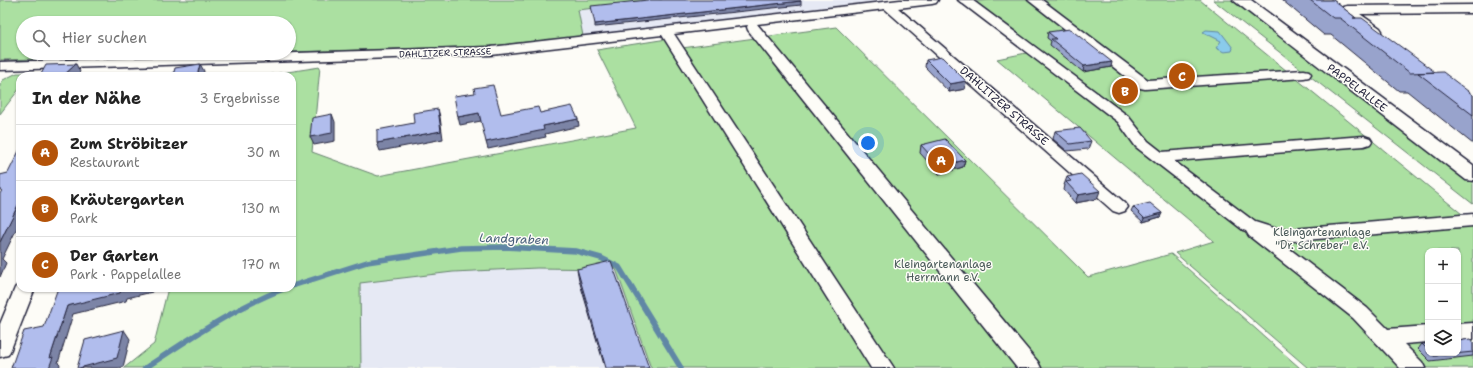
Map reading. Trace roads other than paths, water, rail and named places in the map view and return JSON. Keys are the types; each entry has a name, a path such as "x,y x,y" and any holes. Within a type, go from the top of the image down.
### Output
{"main road":[{"name":"PAPPELALLEE","path":"1241,0 1473,175"}],"street":[{"name":"DAHLITZER STRASSE","path":"296,57 491,51 932,0"},
{"path":"964,0 1123,119 1142,144 1360,313 1414,368"},
{"path":"1034,0 1145,86 1304,74"},
{"name":"DAHLITZER STRASSE","path":"888,5 1119,207"},
{"path":"1383,38 1346,10 1473,9"},
{"path":"754,27 1030,368"},
{"path":"666,31 883,368"},
{"name":"DAHLITZER STRASSE","path":"0,66 186,60"},
{"path":"114,72 118,62"},
{"path":"1158,157 1364,141"},
{"path":"1248,226 1273,234 1293,234 1473,220"},
{"path":"0,349 23,292"},
{"path":"1461,332 1473,331"},
{"path":"1384,337 1425,334"}],"water":[{"path":"1206,30 1220,31 1233,48 1232,51 1224,52 1216,48 1221,41 1203,32"}],"waterway":[{"name":"Landgraben","path":"296,285 367,262 461,248 505,247 576,251 601,258 619,267 681,368"},
{"name":"Landgraben","path":"145,368 231,314 276,292"}],"place":[{"name":"Der Garten","path":"1182,76"},
{"name":"Kräutergarten","path":"1125,91"},
{"name":"Zum Ströbitzer","path":"941,160"}],"park label":[{"name":"Kleingartenanlage \"Dr. Schreber\" e.V.","path":"1322,238"},
{"name":"Kleingartenanlage Herrmann e.V.","path":"943,270"}]}
